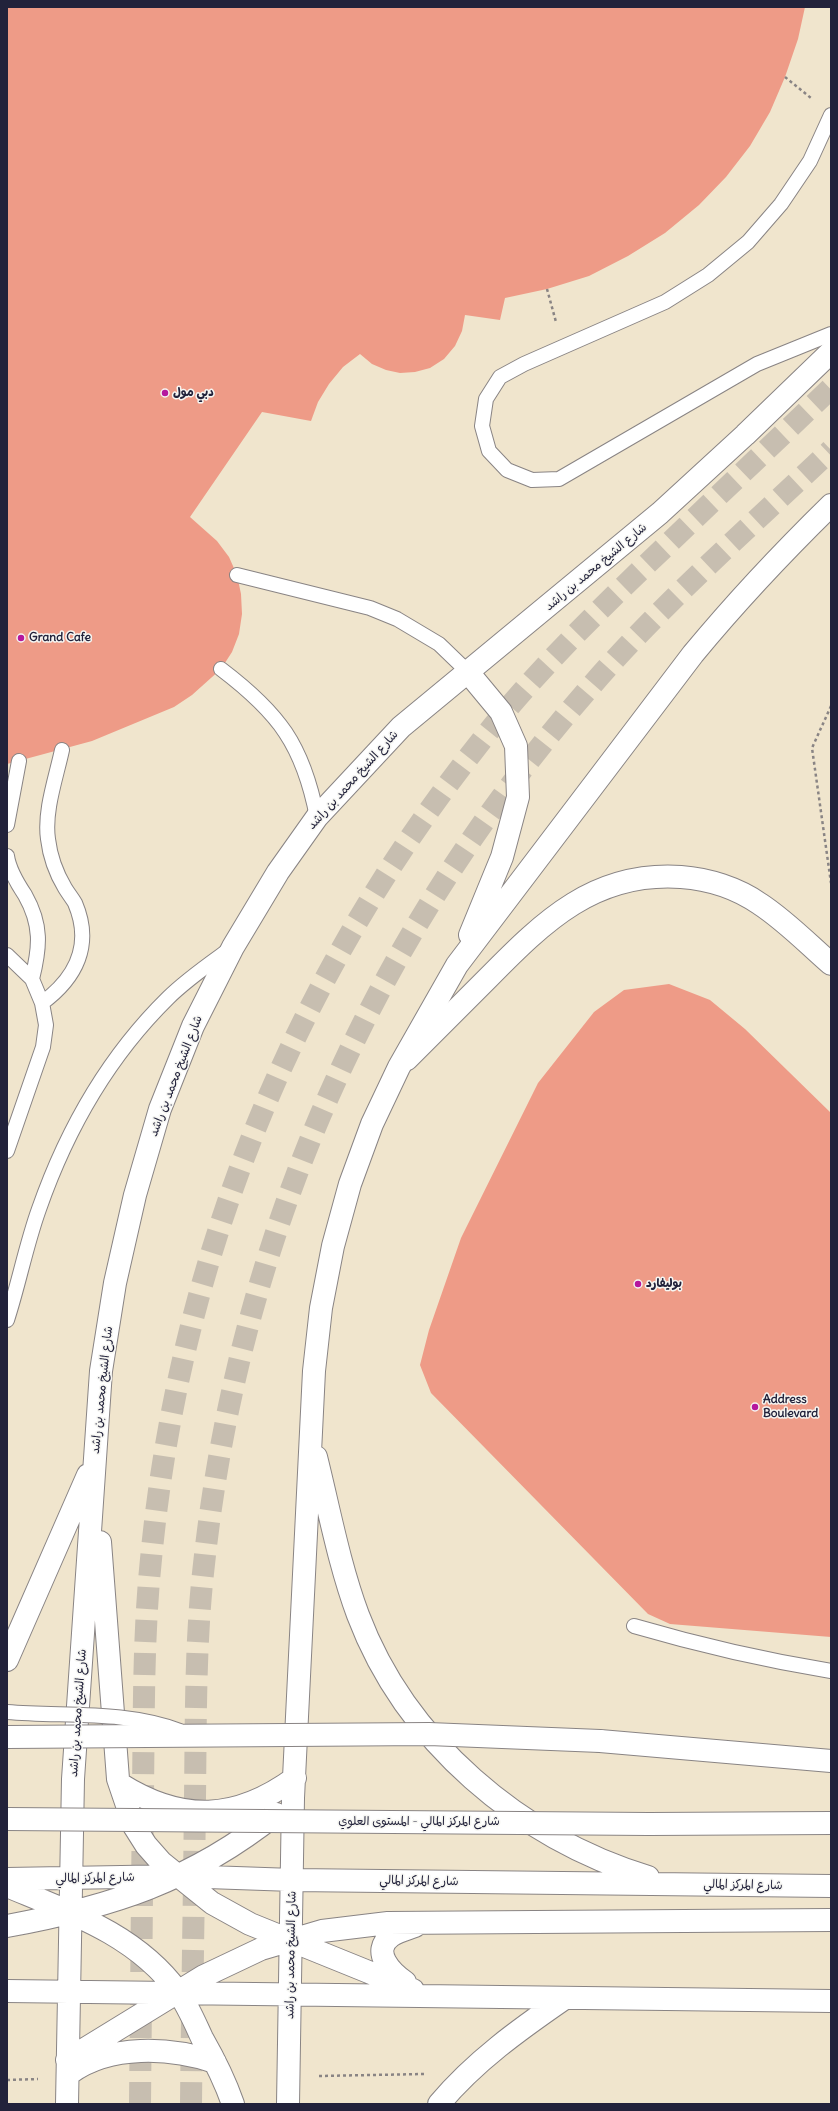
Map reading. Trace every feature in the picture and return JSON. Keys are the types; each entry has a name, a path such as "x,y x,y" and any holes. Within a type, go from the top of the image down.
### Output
{"main road":[{"name":"شارع الشيخ محمد بن راشد","path":"67,2104 73,1779 94,1461 102,1364 115,1283 134,1195 160,1110 190,1033 233,947 278,872 317,817 401,727 660,513 745,435 831,352"},
{"name":"شارع الشيخ محمد بن راشد","path":"288,2104 294,1788 314,1371 321,1308 333,1246 350,1184 367,1139 399,1067 457,965 693,654 732,607 774,561 831,505"},
{"path":"457,965 502,858 518,797 516,746 501,712 467,671"},
{"path":"399,1067 523,942 554,915 586,895 622,881 660,876 696,878 729,888 760,903 831,964"},
{"path":"311,1434 346,1579 358,1615 373,1650 403,1702 432,1739 467,1773 512,1811 562,1842 616,1867 672,1884"},
{"path":"7,1660 94,1461"},
{"path":"94,1461 116,1756 125,1806 134,1826 146,1846 161,1862 212,1903 250,1924 423,1995"},
{"path":"7,1738 189,1735 421,1734 652,1744 831,1760"},
{"path":"120,1784 140,1796 162,1805 185,1811 208,1812 232,1809 255,1803 276,1792 294,1788"},
{"path":"7,1926 71,1913 143,1892 179,1876 239,1841 258,1828 294,1788"},
{"name":"شارع المركز المالي - المستوى العلوي","path":"7,1819 641,1824 831,1823"},
{"name":"شارع المركز المالي","path":"7,1879 179,1876 293,1880 831,1886"},
{"path":"7,1886 99,1925 129,1944 155,1966 178,1992 215,2062 233,2104"},
{"path":"67,2067 178,1992 204,1976 232,1962 290,1940 355,1926 422,1923 831,1920"},
{"path":"422,1923 390,1937 384,1947 384,1959 389,1969 423,1995"},
{"path":"7,1991 831,2001"},
{"path":"439,2104 455,2086 508,2038 565,1998"},
{"path":"67,2067 78,2066 95,2060 129,2052 164,2051 199,2056 215,2062"}],"lane":[{"path":"831,115 810,161 781,204 748,242 708,275 665,302 524,364 500,377 486,399 482,426 489,451 507,470 532,480 558,479 757,364 831,334"},
{"path":"237,575 370,608 397,619 439,644 467,671"},
{"path":"221,669 264,704 290,739 303,764 312,790 317,817"},
{"path":"42,1002 66,982 75,968 81,952 83,935 80,918 74,902 57,872 48,841 46,824 62,750"},
{"path":"7,825 19,761"},
{"path":"7,856 15,879 35,917 39,939 32,979"},
{"path":"7,1320 41,1203 69,1136 92,1093 114,1059 140,1027 164,1002 200,971 233,947"},
{"path":"7,955 32,979 42,1002 46,1025 43,1047 7,1151"},
{"path":"634,1626 702,1646 771,1662 831,1671"},
{"path":"7,1712 119,1717 164,1725 189,1735"}],"path":[{"path":"785,77 814,100"},
{"path":"547,290 562,347"},
{"path":"831,706 812,748 831,882"}],"building":[{"name":"دبي مول","path":"7,7 805,7 798,39 785,77 770,112 750,146 726,177 699,205 665,233 628,256 589,276 547,289 505,298 500,320 465,315 462,331 455,346 444,359 430,368 415,372 400,373 386,370 372,364 360,354 343,367 329,384 318,402 311,421 262,412 190,517 217,541 229,557 237,575 241,594 242,614 239,634 232,652 221,669 192,695 174,707 92,741 7,764"},
{"name":"بوليفارد","path":"669,984 710,1000 745,1029 831,1113 831,1637 670,1624 648,1614 431,1393 420,1365 429,1330 461,1238 538,1083 594,1012 624,990"}],"tunnel":[{"path":"140,2104 144,1676 148,1588 151,1559 166,1445 189,1332 221,1223 260,1116 307,1013 362,913 424,817 494,725 535,677 601,609 831,388"},
{"path":"191,2104 196,1680 204,1564 222,1442 249,1323 285,1207 329,1094 383,985 444,881 514,780 592,685 620,654 678,594 831,450"}],"place":[{"name":"دبي مول","path":"165,393"},
{"name":"Grand Cafe","path":"21,638"},
{"name":"بوليفارد","path":"638,1284"},
{"name":"Address Boulevard","path":"755,1407"}]}
